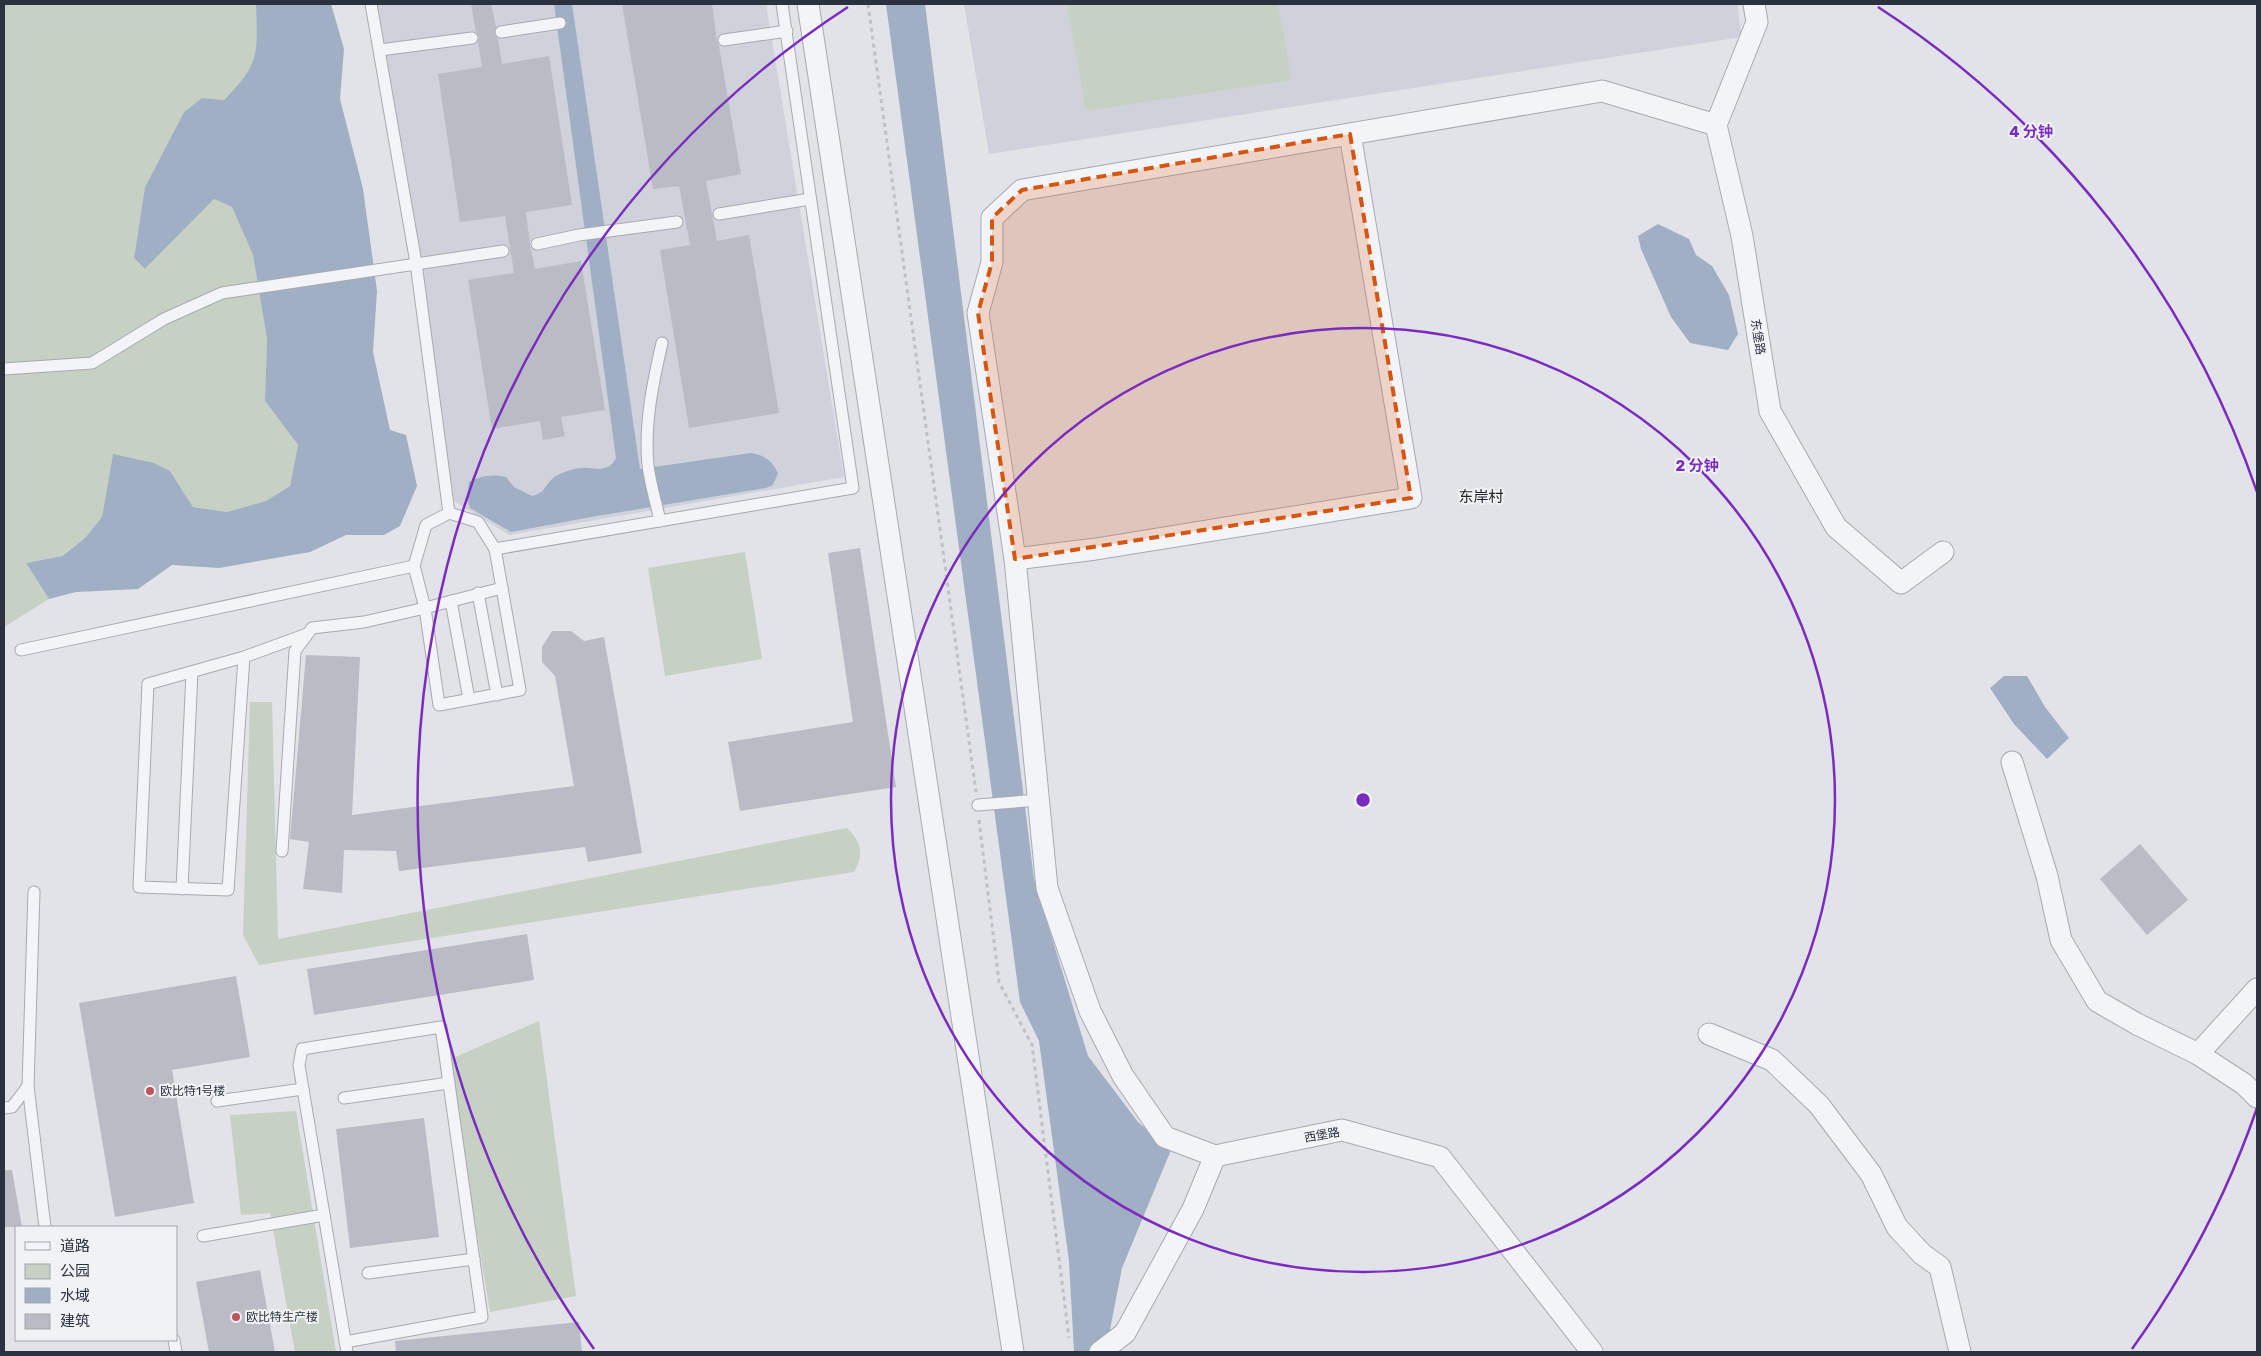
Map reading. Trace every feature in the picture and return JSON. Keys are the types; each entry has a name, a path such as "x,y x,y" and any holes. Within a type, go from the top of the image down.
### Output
{"street":[{"path":"808,4 1013,1352"},
{"path":"1100,1352 1122,1337 1193,1209 1215,1156 1165,1137 1123,1076 1094,1019 1047,888 1015,559 978,313 992,262 992,218 1022,190 1602,91 1716,125 1757,22 1754,4"},
{"name":"东堡路","path":"1716,125 1742,236 1770,411 1836,527 1901,583 1943,552"},
{"path":"1015,559 1096,549 1411,498 1350,134"},
{"path":"2012,762 2047,876 2061,940 2097,1001 2198,1054 2244,1084 2257,1097"},
{"path":"2198,1054 2257,989"},
{"path":"1709,1034 1772,1060 1819,1105 1871,1174 1897,1227 1922,1254 1940,1266 1960,1352"},
{"name":"西堡路","path":"1215,1156 1342,1130 1440,1157 1592,1352"}],"lane":[{"path":"371,4 416,263 449,513"},
{"path":"496,548 659,516 854,488 782,4"},
{"path":"501,32 560,23"},
{"path":"724,40 787,31"},
{"path":"380,50 472,38"},
{"path":"719,214 810,199"},
{"path":"537,244 579,235 677,222"},
{"path":"4,369 92,363 164,319 222,293 504,251"},
{"path":"659,516 648,464 650,410 662,343"},
{"path":"449,513 478,522 496,548 520,690 439,705 425,608 414,566 426,525 449,513"},
{"path":"21,650 414,566"},
{"path":"282,852 295,651 312,628 364,622 502,588"},
{"path":"478,593 497,695"},
{"path":"451,601 469,699"},
{"path":"244,657 228,890 139,887 148,684 244,657 307,634"},
{"path":"182,888 192,672"},
{"path":"978,806 1038,800"},
{"path":"34,892 28,1086 45,1226"},
{"path":"441,1027 482,1317 346,1347 303,1089 299,1065 302,1048 441,1027"},
{"path":"344,1098 449,1083"},
{"path":"4,1108 12,1107 28,1086"},
{"path":"217,1101 303,1089"},
{"path":"203,1236 324,1215"},
{"path":"368,1273 474,1259"}],"path":[{"path":"868,4 978,806 999,982 1032,1044 1069,1338"}],"highlighted area":[{"path":"1350,134 1411,498 1015,559 978,313 992,262 992,218 1022,190"}],"shaded area":[{"path":"376,4 766,4 844,477 509,535 454,501"},
{"path":"964,4 1737,4 1742,37 989,154"}],"green space":[{"path":"4,4 256,4 257,34 251,66 245,76 224,100 202,98 184,112 145,187 134,258 145,269 214,199 232,207 253,255 267,339 265,401 298,445 290,486 266,501 227,512 193,507 170,471 113,455 102,517 85,538 61,556 26,563 49,599 4,627"},
{"path":"1067,4 1278,4 1292,80 1086,111"},
{"path":"745,552 762,659 665,676 648,568"},
{"path":"250,702 272,702 278,939 847,828 856,838 860,849 859,860 854,872 259,965 243,935"},
{"path":"539,1021 576,1296 490,1312 448,1060"},
{"path":"296,1111 336,1352 295,1352 270,1213 241,1215 230,1115"}],"water":[{"path":"256,4 331,4 344,49 340,99 363,189 377,291 373,352 390,430 406,435 417,486 400,526 384,535 346,535 310,552 219,568 172,565 138,589 76,592 49,599 26,563 62,556 85,538 102,517 113,454 154,463 170,471 193,507 227,512 266,501 290,486 298,445 265,401 267,339 253,255 232,207 214,199 145,269 134,258 145,187 184,112 202,98 224,100 245,76 251,66 257,34"},
{"path":"554,4 572,4 640,469 751,453 767,459 773,464 778,473 773,485 766,488 511,532 470,508 467,498 469,482 487,476 506,477 514,487 532,496 542,491 559,474 580,468 598,469 608,467 616,458"},
{"path":"886,4 925,4 1034,879 1088,1056 1138,1122 1171,1150 1122,1268 1107,1345 1108,1352 1074,1352 1069,1261 1039,1041 1020,1002"},
{"path":"1658,224 1689,239 1696,255 1712,266 1729,295 1738,334 1728,350 1690,343 1671,317 1641,249 1638,236"},
{"path":"2004,676 2027,676 2045,707 2069,738 2047,759 2014,724 1990,688"}],"building":[{"path":"471,4 491,4 496,27 494,34 498,39 502,64 549,56 572,205 526,212 530,245 535,269 581,261 605,410 561,417 565,436 543,440 540,421 492,429 468,280 514,273 505,216 460,222 438,74 482,67 479,37 476,32"},
{"path":"622,4 712,4 741,174 706,181 717,241 749,235 779,413 689,428 660,250 690,245 679,186 653,189"},
{"path":"860,548 896,787 740,811 728,742 853,722 828,553"},
{"path":"552,631 571,631 584,641 604,637 642,853 588,862 585,847 399,871 396,851 344,850 342,893 303,889 309,842 290,839 306,655 360,657 352,815 574,786 555,676 542,662 542,647"},
{"path":"2140,844 2188,900 2147,935 2100,879"},
{"path":"527,934 534,980 314,1015 307,969"},
{"name":"欧比特1号楼","path":"236,976 250,1057 172,1070 194,1203 115,1217 79,1003"},
{"path":"424,1118 439,1237 350,1248 336,1129"},
{"path":"4,1170 12,1170 22,1226 4,1227"},
{"name":"欧比特生产楼","path":"260,1270 275,1352 209,1352 196,1282"},
{"path":"579,1322 582,1352 396,1352 395,1341"}],"place":[{"name":"欧比特1号楼","path":"150,1091"},
{"name":"欧比特生产楼","path":"236,1317"}],"district":[{"name":"东岸村","path":"1481,497"}]}
